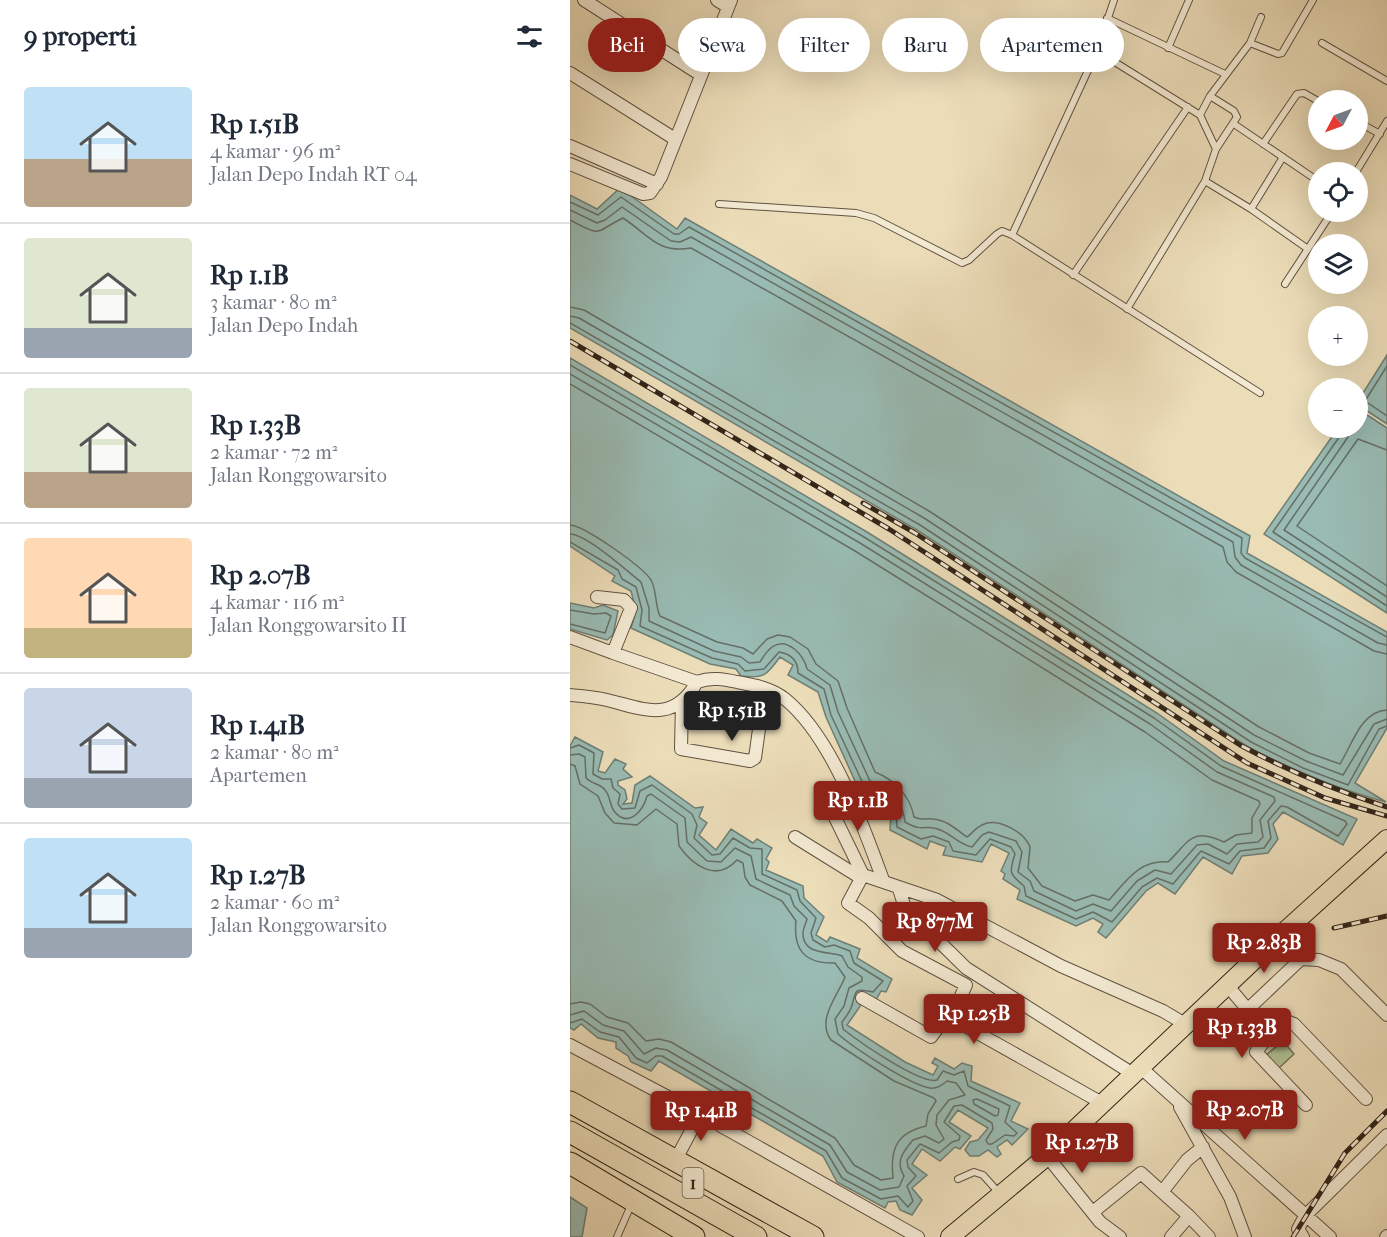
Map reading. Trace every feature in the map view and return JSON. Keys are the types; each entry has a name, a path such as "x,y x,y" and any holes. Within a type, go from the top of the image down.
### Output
{"highway":[{"path":"570,1102 813,1237"},
{"name":"1","path":"570,1113 594,1136 756,1237"},
{"name":"1","path":"570,1132 594,1136 789,1237"},
{"path":"570,1163 694,1237"}],"main road":[{"path":"952,1236 1047,1156 1274,941 1387,839"}],"street":[{"path":"584,0 700,75"},
{"path":"570,164 644,194 649,193 657,184 729,3 717,0"},
{"path":"570,73 675,139"},
{"path":"570,146 657,184"},
{"path":"597,597 624,600 631,608 613,653"},
{"path":"570,637 697,682 720,678 759,686 785,699 834,763 883,880"},
{"path":"570,695 608,700 648,711 667,709 682,702 697,682"},
{"path":"682,702 681,748 750,761 755,758 759,722 773,692"},
{"path":"827,801 862,876"},
{"path":"795,837 862,876 883,880 900,889 933,898 1061,966 1163,1011 1185,1024"},
{"path":"862,876 848,903 869,918 902,951 966,985 951,1018"},
{"path":"900,889 905,908 966,968 1137,1071 1172,1095 1330,1237"},
{"path":"1274,941 1301,959 1319,960 1341,969 1387,1015"},
{"path":"1246,1011 1301,959"},
{"path":"1227,985 1246,1011 1269,1035"},
{"path":"862,998 932,1037 945,1018 951,1018 1102,1103"},
{"path":"1306,1105 1256,1052 1269,1035 1289,1022 1294,1024 1366,1099"},
{"path":"570,1045 700,1114 675,1161"},
{"path":"1172,1095 1230,1197 1245,1237"},
{"path":"721,1126 918,1237"},
{"path":"1298,1234 1305,1216 1387,1135"},
{"path":"1162,1192 1187,1160 1203,1146"},
{"path":"1047,1156 1100,1222 1120,1237"},
{"path":"1093,1212 1141,1173 1209,1237"},
{"path":"1171,1237 1189,1216"}],"lane":[{"path":"1107,18 1114,0"},
{"path":"1168,48 1189,0"},
{"path":"1250,43 1278,54 1282,53 1313,0"},
{"path":"1200,115 1225,74 1250,43 1261,17"},
{"path":"1124,26 1225,74"},
{"path":"1322,43 1387,81"},
{"path":"1124,68 1200,115 1216,149"},
{"path":"1012,235 1087,72"},
{"path":"1263,144 1297,94 1304,93 1308,95"},
{"path":"1126,309 1205,181 1216,149 1234,124 1236,114 1210,96"},
{"path":"1073,275 1188,107"},
{"path":"1362,162 1387,122"},
{"path":"1234,124 1308,174"},
{"path":"1368,127 1380,134"},
{"path":"1251,209 1283,157"},
{"path":"1205,181 1251,209 1308,249 1286,284"},
{"path":"719,204 856,213 874,218 962,263 969,260 1002,231 1012,235 1260,393"},
{"path":"958,1179 974,1172 982,1175 1000,1195"},
{"path":"617,1237 633,1200"}],"green space":[{"path":"1283,1041 1294,1054 1278,1069 1266,1055"}],"water":[{"path":"620,188 677,229 685,218 1250,536 1247,553 1387,632 1387,728 1355,783 1386,802 1316,778 1248,747 917,530 570,328 570,195 597,209"},
{"path":"1387,355 1387,424 1368,412 1368,385"},
{"path":"570,358 867,532 1157,713 1224,761 1357,819 1343,845 1283,812 1273,824 1278,839 1268,853 1242,856 1232,874 1203,857 1175,894 1158,883 1146,891 1106,938 1098,932 1103,924 1093,918 1076,926 1017,899 1020,890 1003,879 1005,874 1001,871 1009,853 991,844 982,862 943,855 946,847 930,841 927,849 890,830 891,813 875,795 865,803 826,717 818,692 788,675 793,665 780,657 772,668 760,676 741,676 736,669 710,664 631,628 636,611 631,591 612,581 615,576 570,546"},
{"path":"1368,416 1387,428 1387,613 1264,534 1331,438 1368,438"},
{"path":"570,603 594,608 603,605 618,611 613,635 607,640 570,629"},
{"path":"575,737 603,752 598,771 605,773 615,759 626,764 623,769 632,777 618,781 618,785 625,790 627,799 623,804 632,803 635,785 650,776 695,808 703,807 699,817 707,823 699,835 716,850 731,829 753,843 757,839 772,848 766,859 769,862 766,870 803,886 804,898 824,917 816,935 827,942 830,937 860,949 857,958 892,979 886,992 881,991 876,1000 861,995 857,1002 861,1005 847,1025 905,1062 933,1075 938,1066 932,1063 935,1058 954,1069 962,1063 972,1066 971,1081 1020,1103 1011,1121 1028,1129 1012,1145 1007,1140 997,1147 1001,1154 997,1157 988,1150 979,1156 970,1156 965,1150 970,1142 978,1140 988,1128 958,1110 949,1122 971,1136 960,1149 955,1147 940,1161 922,1149 912,1164 927,1175 912,1188 922,1200 912,1215 900,1210 896,1201 888,1202 885,1208 837,1182 823,1156 659,1061 651,1071 631,1062 628,1056 616,1048 616,1042 598,1038 581,1024 574,1030 570,1028 570,746"},
{"path":"570,1197 587,1208 582,1237 570,1237"}],"railway":[{"path":"570,341 889,529 1247,763 1325,798 1387,816"},
{"path":"863,503 915,533 1240,745 1312,779 1387,807"},
{"path":"1334,928 1387,916"},
{"path":"1293,1237 1345,1153 1387,1111"}]}
